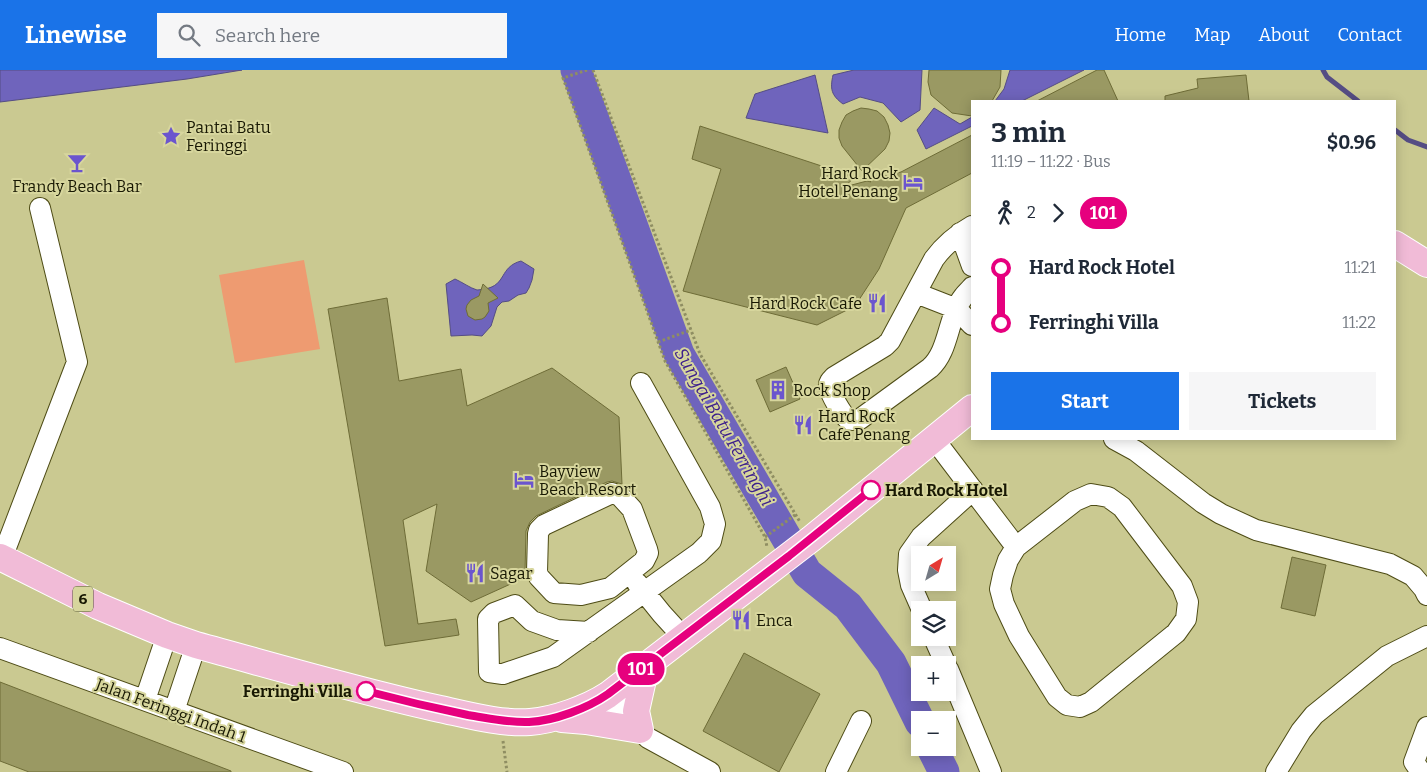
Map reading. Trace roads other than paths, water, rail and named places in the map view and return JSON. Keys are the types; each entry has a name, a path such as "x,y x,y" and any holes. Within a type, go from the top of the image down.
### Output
{"main road":[{"path":"1396,245 1427,264"},
{"name":"6","path":"1,557 98,606 196,645 406,701 501,721 530,722 594,704 778,565 971,409"},
{"path":"549,718 586,721 640,730 636,710 646,666"}],"street":[{"path":"1,557 77,362 40,208"},
{"path":"971,260 966,230 951,239 934,259 890,341 830,380 830,391 848,420 860,419 936,362 957,309 971,288"},
{"path":"916,293 957,309 971,324"},
{"path":"589,632 557,630 548,627 532,620 516,605 494,613 488,620 489,672 503,674 553,658 699,553 711,540 715,524 710,507 641,383"},
{"path":"934,439 1016,547"},
{"path":"1116,440 1136,451 1203,503 1222,514 1256,530 1390,564 1413,576 1424,588 1427,595"},
{"path":"918,601 911,584 908,570 910,554 921,537 973,490"},
{"path":"608,494 616,494 632,509 648,549 647,557 629,572 610,588 581,595 554,593 539,577 537,572 539,530 544,525 608,494"},
{"path":"1091,494 1108,496 1122,507 1182,586 1188,602 1186,619 1176,633 1091,702 1080,707 1067,705 1057,697 1033,659 1019,636 1004,604 1000,589 1008,560 1016,547 1075,501 1091,494"},
{"path":"629,572 683,637"},
{"path":"145,700 167,635"},
{"path":"1276,772 1301,730 1314,715 1387,656 1427,636"},
{"path":"174,711 196,645"},
{"name":"Jalan Feringgi Indah 1","path":"0,648 343,772"},
{"path":"956,688 991,772"},
{"path":"608,694 648,738 701,770"},
{"path":"836,772 861,722"},
{"path":"1416,769 1417,750 1427,727"}],"waterway":[{"name":"Sungai Batu Ferringhi","path":"576,70 679,354 807,573 848,606 891,663 915,711"},
{"path":"1323,70 1327,77 1357,100"},
{"path":"1396,131 1408,140 1427,147"},
{"name":"Sungai Batu Ferringhi","path":"936,756 944,772"}],"place":[{"name":"Pantai Batu Feringgi","path":"171,136"},
{"name":"Frandy Beach Bar","path":"77,163"},
{"name":"Hard Rock Hotel Penang","path":"913,182"},
{"name":"Hard Rock Cafe","path":"877,303"},
{"name":"Rock Shop","path":"778,390"},
{"name":"Hard Rock Cafe Penang","path":"803,425"},
{"name":"Bayview Beach Resort","path":"524,480"},
{"name":"Hard Rock Hotel","path":"871,490"},
{"name":"Sagar","path":"475,573"},
{"name":"Enca","path":"741,620"},
{"name":"Ferringhi Villa","path":"366,691"}]}
